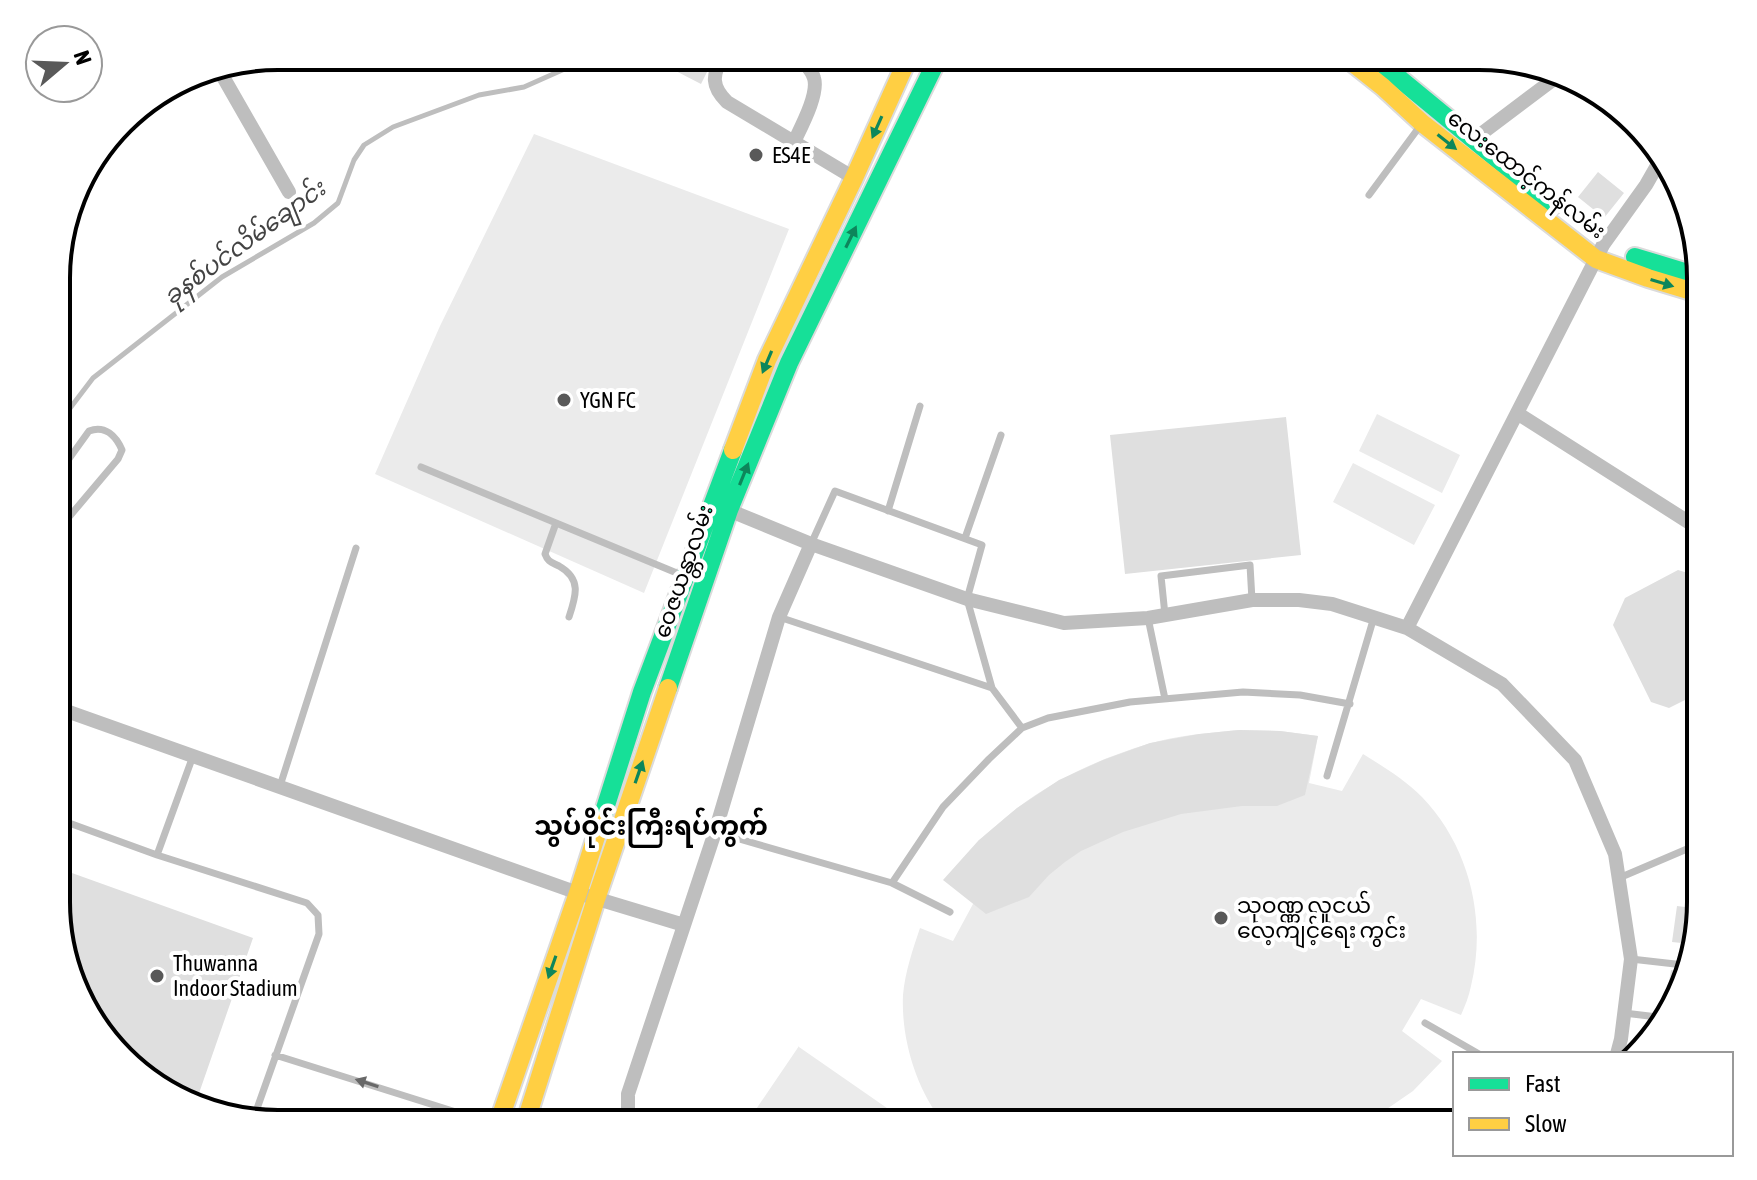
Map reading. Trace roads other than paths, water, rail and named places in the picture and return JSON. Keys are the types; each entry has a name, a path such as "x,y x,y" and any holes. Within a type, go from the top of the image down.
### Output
{"main road":[{"name":"ဝေဇယန္တာလမ်း","path":"529,1110 767,360 903,70"},
{"name":"ဝေဇယန္တာလမ်း","path":"501,1110 578,893 642,692 686,577 932,70"},
{"name":"လေးထောင့်ကန်လမ်း","path":"1362,70 1422,123 1546,209 1600,252 1648,278 1687,290"},
{"name":"လေးထောင့်ကန်လမ်း","path":"1390,70 1473,140 1546,209"},
{"path":"1422,123 1433,107"},
{"name":"လေးထောင့်ကန်လမ်း","path":"1600,252 1687,273"}],"street":[{"path":"716,70 714,84 727,102 854,178"},
{"path":"794,142 809,108 815,83 810,70"},
{"path":"1395,74 1399,70"},
{"path":"223,77 289,192"},
{"path":"1473,140 1549,83"},
{"path":"1407,628 1600,252 1655,169"},
{"path":"1517,413 1687,521"},
{"path":"722,507 811,544 967,599 1064,623 1148,618 1252,600 1332,604 1407,628 1502,684 1575,760 1615,854 1631,959 1617,1052"},
{"path":"628,1110 628,1094 715,832 779,617 811,544"},
{"path":"70,712 578,893 684,925"}],"lane":[{"path":"1369,195 1422,123"},
{"path":"888,511 920,406"},
{"path":"70,457 89,431 97,428 106,430 118,441 122,450 118,459 70,516"},
{"path":"965,538 1001,435"},
{"path":"421,467 686,577"},
{"path":"811,544 835,491 982,545 967,599 992,688 1022,728"},
{"path":"556,523 545,554 549,561 569,572 575,584 569,617"},
{"path":"279,787 356,548"},
{"path":"1165,615 1161,576 1250,565 1252,600"},
{"path":"779,617 992,688"},
{"path":"1327,776 1374,617"},
{"path":"1148,618 1165,699"},
{"path":"892,883 943,807 1022,728 1048,718 1130,702 1243,692 1300,695 1350,704"},
{"path":"157,855 193,756"},
{"path":"70,823 307,903 318,915 319,934 257,1108"},
{"path":"715,832 892,883 950,912"},
{"path":"1619,878 1687,849"},
{"path":"1631,959 1677,964"},
{"path":"1624,1013 1653,1016"},
{"path":"1425,1023 1476,1052"},
{"path":"275,1055 451,1110"}],"waterway":[{"name":"ခုနစ်ပင်လိမ်ချောင်း","path":"70,408 93,378 222,277 314,223 338,203 354,160 364,145 393,127 479,95 524,87 562,70"}],"place":[{"name":"ES4E","path":"756,155"},
{"name":"YGN FC","path":"564,400"},
{"name":"သုဝဏ္ဏ လူငယ် လေ့ကျင့်ရေး ကွင်း","path":"1221,918"},
{"name":"Thuwanna Indoor Stadium","path":"157,976"}],"district":[{"name":"သွပ်ဝိုင်းကြီးရပ်ကွက်","path":"651,826"}]}
